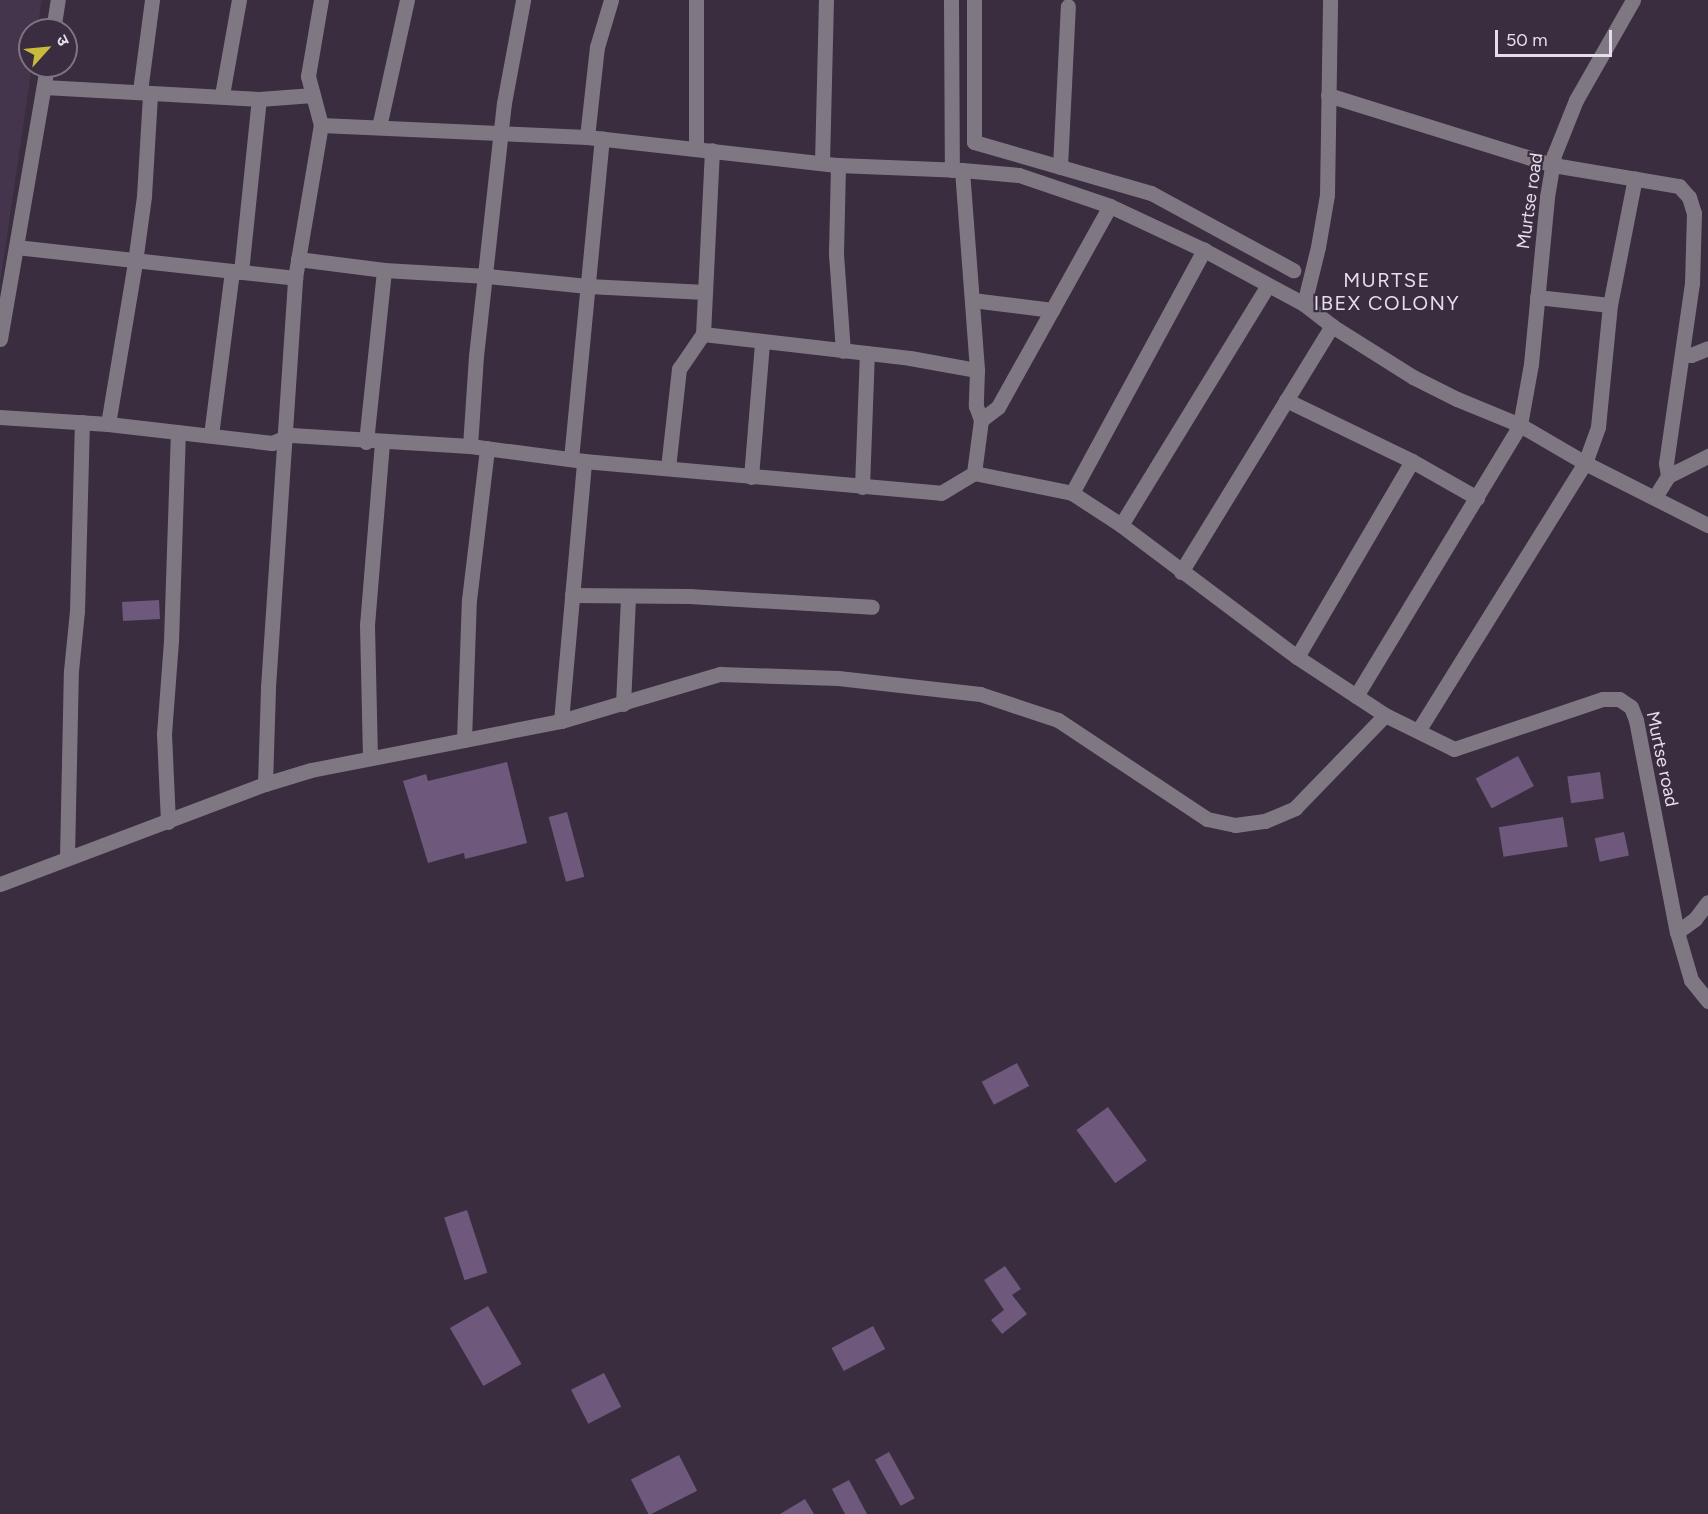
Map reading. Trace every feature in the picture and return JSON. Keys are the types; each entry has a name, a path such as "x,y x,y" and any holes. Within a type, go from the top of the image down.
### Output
{"street":[{"path":"55,18 58,0"},
{"path":"108,424 144,196 145,93 152,0"},
{"path":"222,95 239,0"},
{"path":"265,784 282,439 295,278 321,125 308,76 321,0"},
{"path":"379,127 406,0"},
{"path":"470,446 476,356 487,276 500,132 523,0"},
{"path":"561,721 572,595 595,138 597,47 611,0"},
{"path":"668,468 679,369 703,334 704,149 696,0"},
{"path":"822,163 826,0"},
{"path":"951,0 957,170 972,300 977,370 976,406 981,420 974,473"},
{"path":"974,0 974,142 1151,193 1293,270"},
{"path":"1304,304 1318,247 1327,195 1329,0"},
{"name":"Murtse road","path":"1520,425 1531,364 1552,165 1576,100 1633,0"},
{"path":"1060,167 1068,6"},
{"path":"0,339 46,78"},
{"path":"44,87 222,95 259,99 314,95"},
{"path":"1328,95 1552,165 1679,186 1689,197 1694,213 1692,283 1666,463 1668,476 1656,497"},
{"path":"211,435 259,99"},
{"path":"321,125 595,138 838,165 1019,175 1110,206 1204,250 1304,304 1332,326 1413,377 1457,399 1520,425 1585,463 1708,525"},
{"path":"838,165 836,254 843,351"},
{"path":"1418,731 1585,463 1598,427 1610,305 1635,178"},
{"path":"981,420 998,407 1110,206"},
{"path":"16,247 295,278"},
{"path":"0,417 108,424 272,443 291,435 382,443 470,446 578,460 862,488 940,493 974,473 1072,493 1204,250"},
{"path":"298,259 384,270 487,276 588,286 705,291"},
{"path":"366,442 384,270"},
{"path":"1692,283 1708,278"},
{"path":"1121,525 1268,285"},
{"path":"1537,297 1610,305"},
{"path":"972,300 1052,310"},
{"path":"1181,572 1332,326"},
{"path":"703,334 910,358 977,370"},
{"path":"751,477 762,342"},
{"path":"1683,354 1691,355 1708,348"},
{"path":"862,488 867,354"},
{"path":"1286,400 1412,461 1477,498"},
{"path":"67,858 71,683 77,610 82,422"},
{"path":"1356,696 1520,425"},
{"path":"168,822 164,734 171,641 178,432"},
{"path":"370,757 367,625 382,443"},
{"path":"464,740 469,600 487,448"},
{"path":"1668,476 1708,456"},
{"path":"1297,657 1412,461"},
{"name":"Murtse road","path":"1072,493 1121,525 1297,657 1386,715 1454,749 1603,699 1619,699 1631,706 1636,720 1677,932 1690,980 1708,1001"},
{"path":"572,595 872,606"},
{"path":"623,704 628,596"},
{"path":"0,884 265,784 370,757 561,721 720,674 838,678 980,694 1058,720 1207,819 1235,825 1265,821 1295,808 1386,715"},
{"path":"1677,932 1695,920 1708,902"}],"shaded area":[{"path":"0,0 42,0 39,18 18,18 18,78 30,78 0,284"}],"building":[{"path":"159,600 160,619 123,621 122,602"},
{"path":"1518,756 1534,786 1492,809 1476,779"},
{"path":"507,762 527,843 465,859 464,853 428,863 403,781 426,774 428,781"},
{"path":"1600,772 1604,799 1571,803 1567,777"},
{"path":"567,812 584,877 566,882 549,817"},
{"path":"1563,817 1568,847 1503,857 1499,827"},
{"path":"1624,832 1629,855 1600,862 1595,838"},
{"path":"1017,1063 1029,1086 994,1105 982,1082"},
{"path":"1108,1107 1147,1160 1115,1183 1076,1130"},
{"path":"467,1210 487,1273 465,1280 444,1217"},
{"path":"1005,1266 1021,1289 1012,1295 1027,1314 1002,1334 991,1320 1004,1310 984,1280"},
{"path":"488,1306 522,1364 483,1386 450,1328"},
{"path":"873,1326 885,1349 844,1371 832,1348"},
{"path":"604,1373 621,1407 588,1424 571,1390"},
{"path":"889,1452 915,1498 901,1506 875,1460"},
{"path":"679,1455 697,1491 648,1514 631,1480"},
{"path":"849,1480 867,1514 845,1514 832,1489"},
{"path":"805,1499 814,1514 780,1514"}],"district":[{"name":"MURTSE IBEX COLONY","path":"1387,292"}]}
